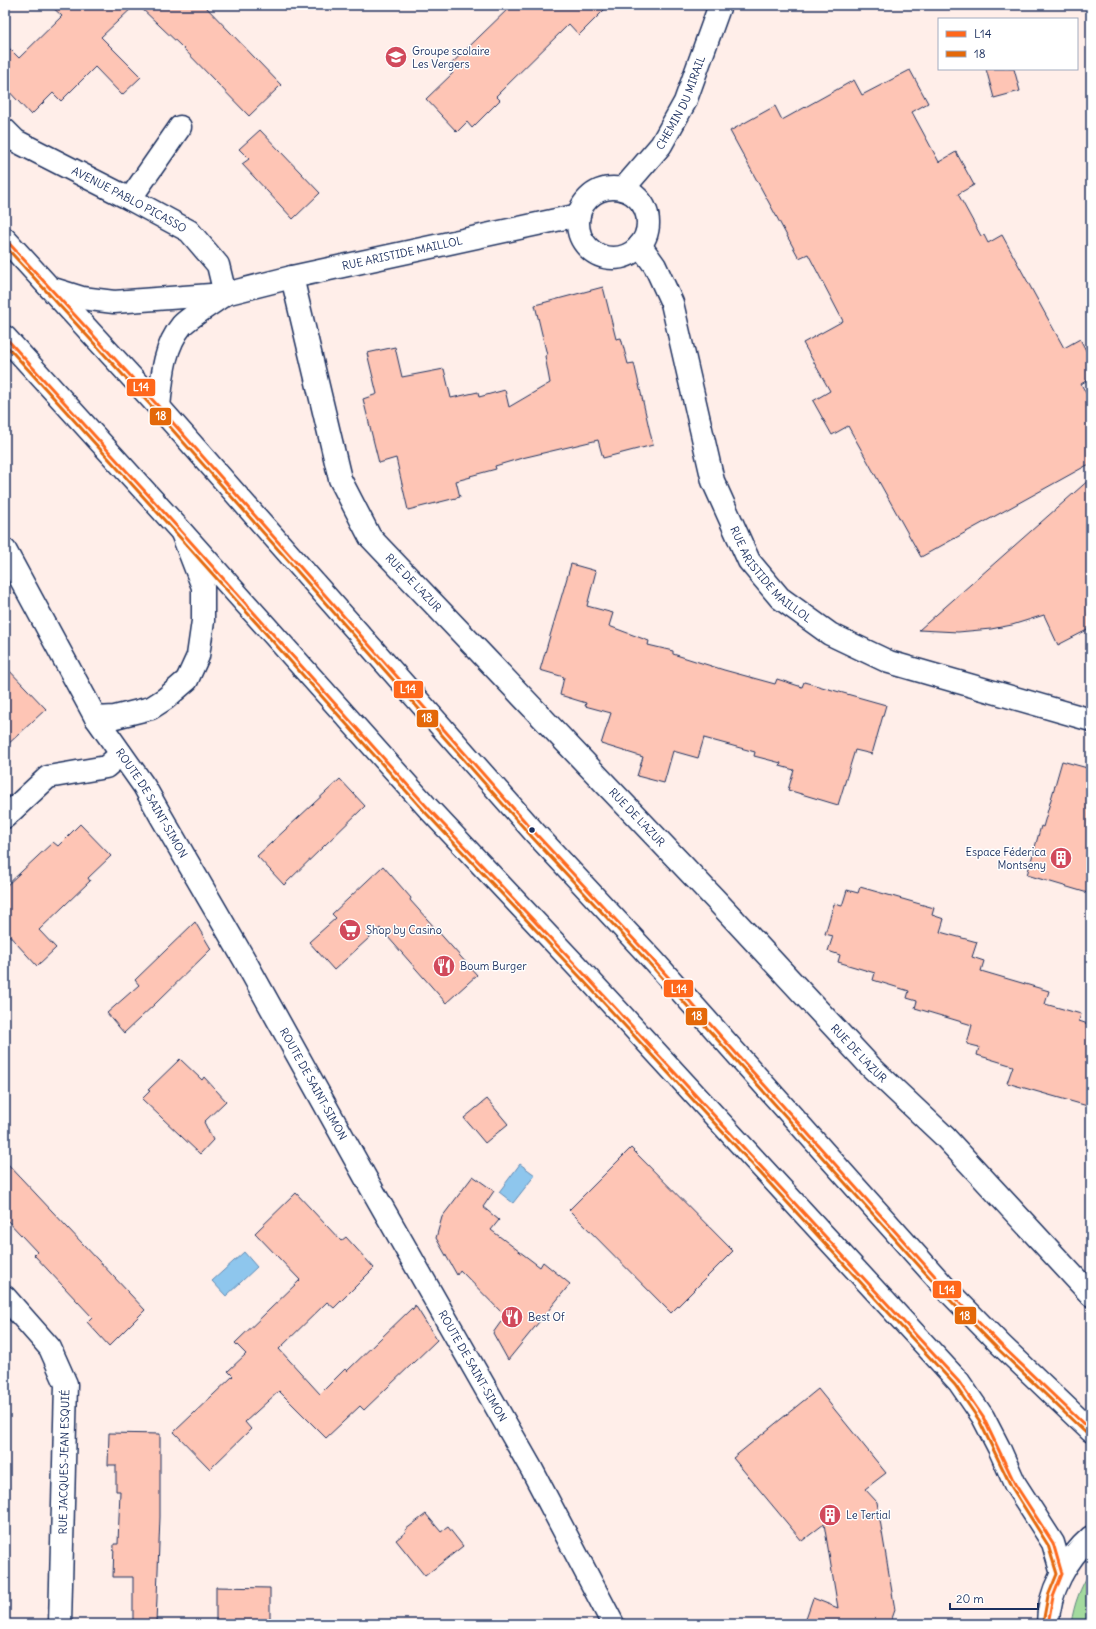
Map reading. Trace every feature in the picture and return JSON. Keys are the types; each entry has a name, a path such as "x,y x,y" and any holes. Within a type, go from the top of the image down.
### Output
{"street":[{"name":"CHEMIN DU MIRAIL","path":"623,189 661,145 685,102 720,5"},
{"path":"130,199 180,127"},
{"name":"AVENUE PABLO PICASSO","path":"5,130 16,141 130,199 190,232 218,265 226,294"},
{"path":"609,188 623,189 633,194 642,202 648,224 646,236 632,254 621,258 609,258 598,255 588,248 581,238 578,226 579,215 586,202 596,193 609,188"},
{"name":"RUE ARISTIDE MAILLOL","path":"50,288 82,298 114,302 226,294 292,277 579,215"},
{"path":"5,239 159,407 536,834 652,959 950,1293 1001,1345 1091,1431"},
{"name":"RUE ARISTIDE MAILLOL","path":"640,245 655,266 672,302 713,481 749,561 780,598 830,634 888,662 1091,720"},
{"name":"RUE DE L'AZUR","path":"292,277 340,479 370,537 700,884 871,1067 944,1136 1091,1295"},
{"name":"RUE ARISTIDE MAILLOL","path":"159,407 162,379 168,349 182,325 226,294"},
{"path":"5,337 180,530 428,808 585,974 959,1382 983,1417 1015,1484 1053,1544 1062,1574"},
{"path":"96,718 115,718 151,708 165,699 187,680 198,656 203,621 203,587 180,530"},
{"name":"ROUTE DE SAINT-SIMON","path":"5,550 96,718 144,786 244,959 369,1184 531,1468 613,1624"},
{"path":"5,817 48,777 106,767 121,754"},
{"name":"RUE JACQUES-JEAN ESQUIÉ","path":"5,1297 50,1348 66,1384 60,1624"},
{"path":"1048,1624 1053,1596 1062,1574 1082,1545 1091,1537"}],"green space":[{"path":"1091,1570 1091,1624 1071,1624 1078,1596"}],"water":[{"path":"520,1164 535,1175 513,1203 499,1192"},
{"path":"244,1252 257,1267 226,1296 212,1281"}],"building":[{"path":"50,5 135,5 101,37 141,77 122,95 95,67 61,101 53,93 31,115 5,87 5,44 19,58 62,16"},
{"path":"138,5 204,5 281,85 249,116 181,46"},
{"path":"512,5 609,5 579,35 569,24 496,96 500,100 472,128 467,122 457,132 426,99 453,73 448,67"},
{"path":"910,70 928,103 912,112 939,162 956,152 974,185 958,194 981,236 984,235 988,243 1002,235 1064,348 1080,339 1091,360 1091,378 1081,384 1091,402 1091,463 921,557 848,426 832,435 813,401 830,391 803,343 843,321 808,254 799,258 730,131 775,106 782,120 854,80 862,95"},
{"path":"986,70 1014,70 1020,91 994,98"},
{"path":"260,130 320,193 293,219 242,164 249,159 239,149"},
{"path":"603,287 616,339 621,338 628,364 634,363 653,445 603,458 598,440 522,458 495,466 496,469 456,481 460,497 408,510 396,458 379,463 363,399 377,394 367,353 395,347 402,377 444,369 451,398 478,392 479,397 505,390 509,407 550,383 545,356 547,355 535,305"},
{"path":"1091,478 1091,628 1058,645 1044,615 1012,625 991,629 958,632 919,630"},
{"path":"571,564 596,571 587,606 613,613 609,626 649,641 648,645 673,651 673,654 775,684 777,679 802,687 804,682 886,705 872,754 855,750 838,805 788,790 794,770 780,766 781,763 754,756 755,752 704,738 698,758 673,751 664,783 637,776 643,757 601,744 611,713 585,706 586,703 560,695 564,677 540,670"},
{"path":"5,666 46,709 5,747"},
{"path":"1062,761 1091,769 1091,894 1027,875 1041,826 1043,827"},
{"path":"340,779 365,806 284,885 257,856"},
{"path":"80,824 111,856 88,878 90,881 39,930 56,948 37,966 5,931 5,887 53,842 58,846"},
{"path":"383,866 411,898 410,900 477,975 446,1003 380,928 334,970 309,942 336,918 332,914"},
{"path":"860,887 934,908 932,915 944,919 940,932 977,942 972,957 984,961 981,971 1049,991 1045,1004 1081,1014 1079,1021 1091,1025 1091,1107 1007,1083 1013,1066 977,1055 979,1047 967,1044 972,1025 915,1008 917,1001 907,998 909,991 873,980 875,973 838,962 840,955 828,951 833,936 825,934 834,904 842,906 847,890 858,893"},
{"path":"195,922 211,949 124,1033 107,1013 139,985 135,980"},
{"path":"180,1059 202,1080 204,1077 226,1101 204,1122 213,1140 200,1154 142,1099 150,1091 148,1090"},
{"path":"487,1099 508,1124 485,1143 464,1118"},
{"path":"631,1148 733,1251 671,1313 569,1210"},
{"path":"5,1161 145,1310 109,1346 87,1322 92,1317 34,1255 37,1252 5,1218"},
{"path":"473,1176 494,1191 483,1207 499,1220 491,1230 540,1267 543,1262 570,1284 508,1360 493,1333 505,1316 460,1270 457,1275 436,1238 442,1217"},
{"path":"296,1193 341,1241 346,1237 374,1268 334,1308 327,1302 279,1349 320,1394 345,1369 347,1371 412,1308 413,1310 415,1305 437,1340 364,1410 360,1406 326,1438 279,1391 245,1422 251,1429 210,1469 174,1432 233,1376 228,1371 246,1354 235,1343 300,1280 255,1233"},
{"name":"Le Tertial","path":"818,1389 886,1473 865,1489 877,1502 895,1610 890,1624 804,1624 813,1598 838,1608 824,1524 802,1541 733,1458"},
{"path":"109,1433 160,1434 160,1517 156,1624 133,1624 133,1577 113,1577 114,1544 118,1544 120,1491 116,1491 116,1465 108,1465"},
{"path":"426,1514 441,1532 448,1527 463,1546 425,1576 396,1540 406,1532 405,1530"},
{"path":"216,1587 270,1588 270,1624 216,1624"}],"transit line":[{"name":"L14","path":"5,239 159,407 536,834 652,959 950,1293 1001,1345 1091,1431"},
{"name":"18","path":"5,246 155,410 532,837 648,962 946,1296 998,1349 1088,1435"},
{"name":"L14","path":"5,337 180,530 428,808 585,975 959,1382 983,1417 1015,1484 1053,1543 1062,1574"},
{"name":"18","path":"5,344 424,811 581,978 955,1385 979,1420 1011,1486 1048,1545 1057,1574 1048,1596 1043,1623"},
{"name":"L14","path":"1048,1624 1053,1597 1062,1574"}],"place":[{"name":"Groupe scolaire Les Vergers","path":"396,57"},
{"name":"Espace Féderica Montseny","path":"1061,858"},
{"name":"Shop by Casino","path":"350,930"},
{"name":"Boum Burger","path":"444,966"},
{"name":"Best Of","path":"512,1317"},
{"name":"Le Tertial","path":"830,1515"}]}
